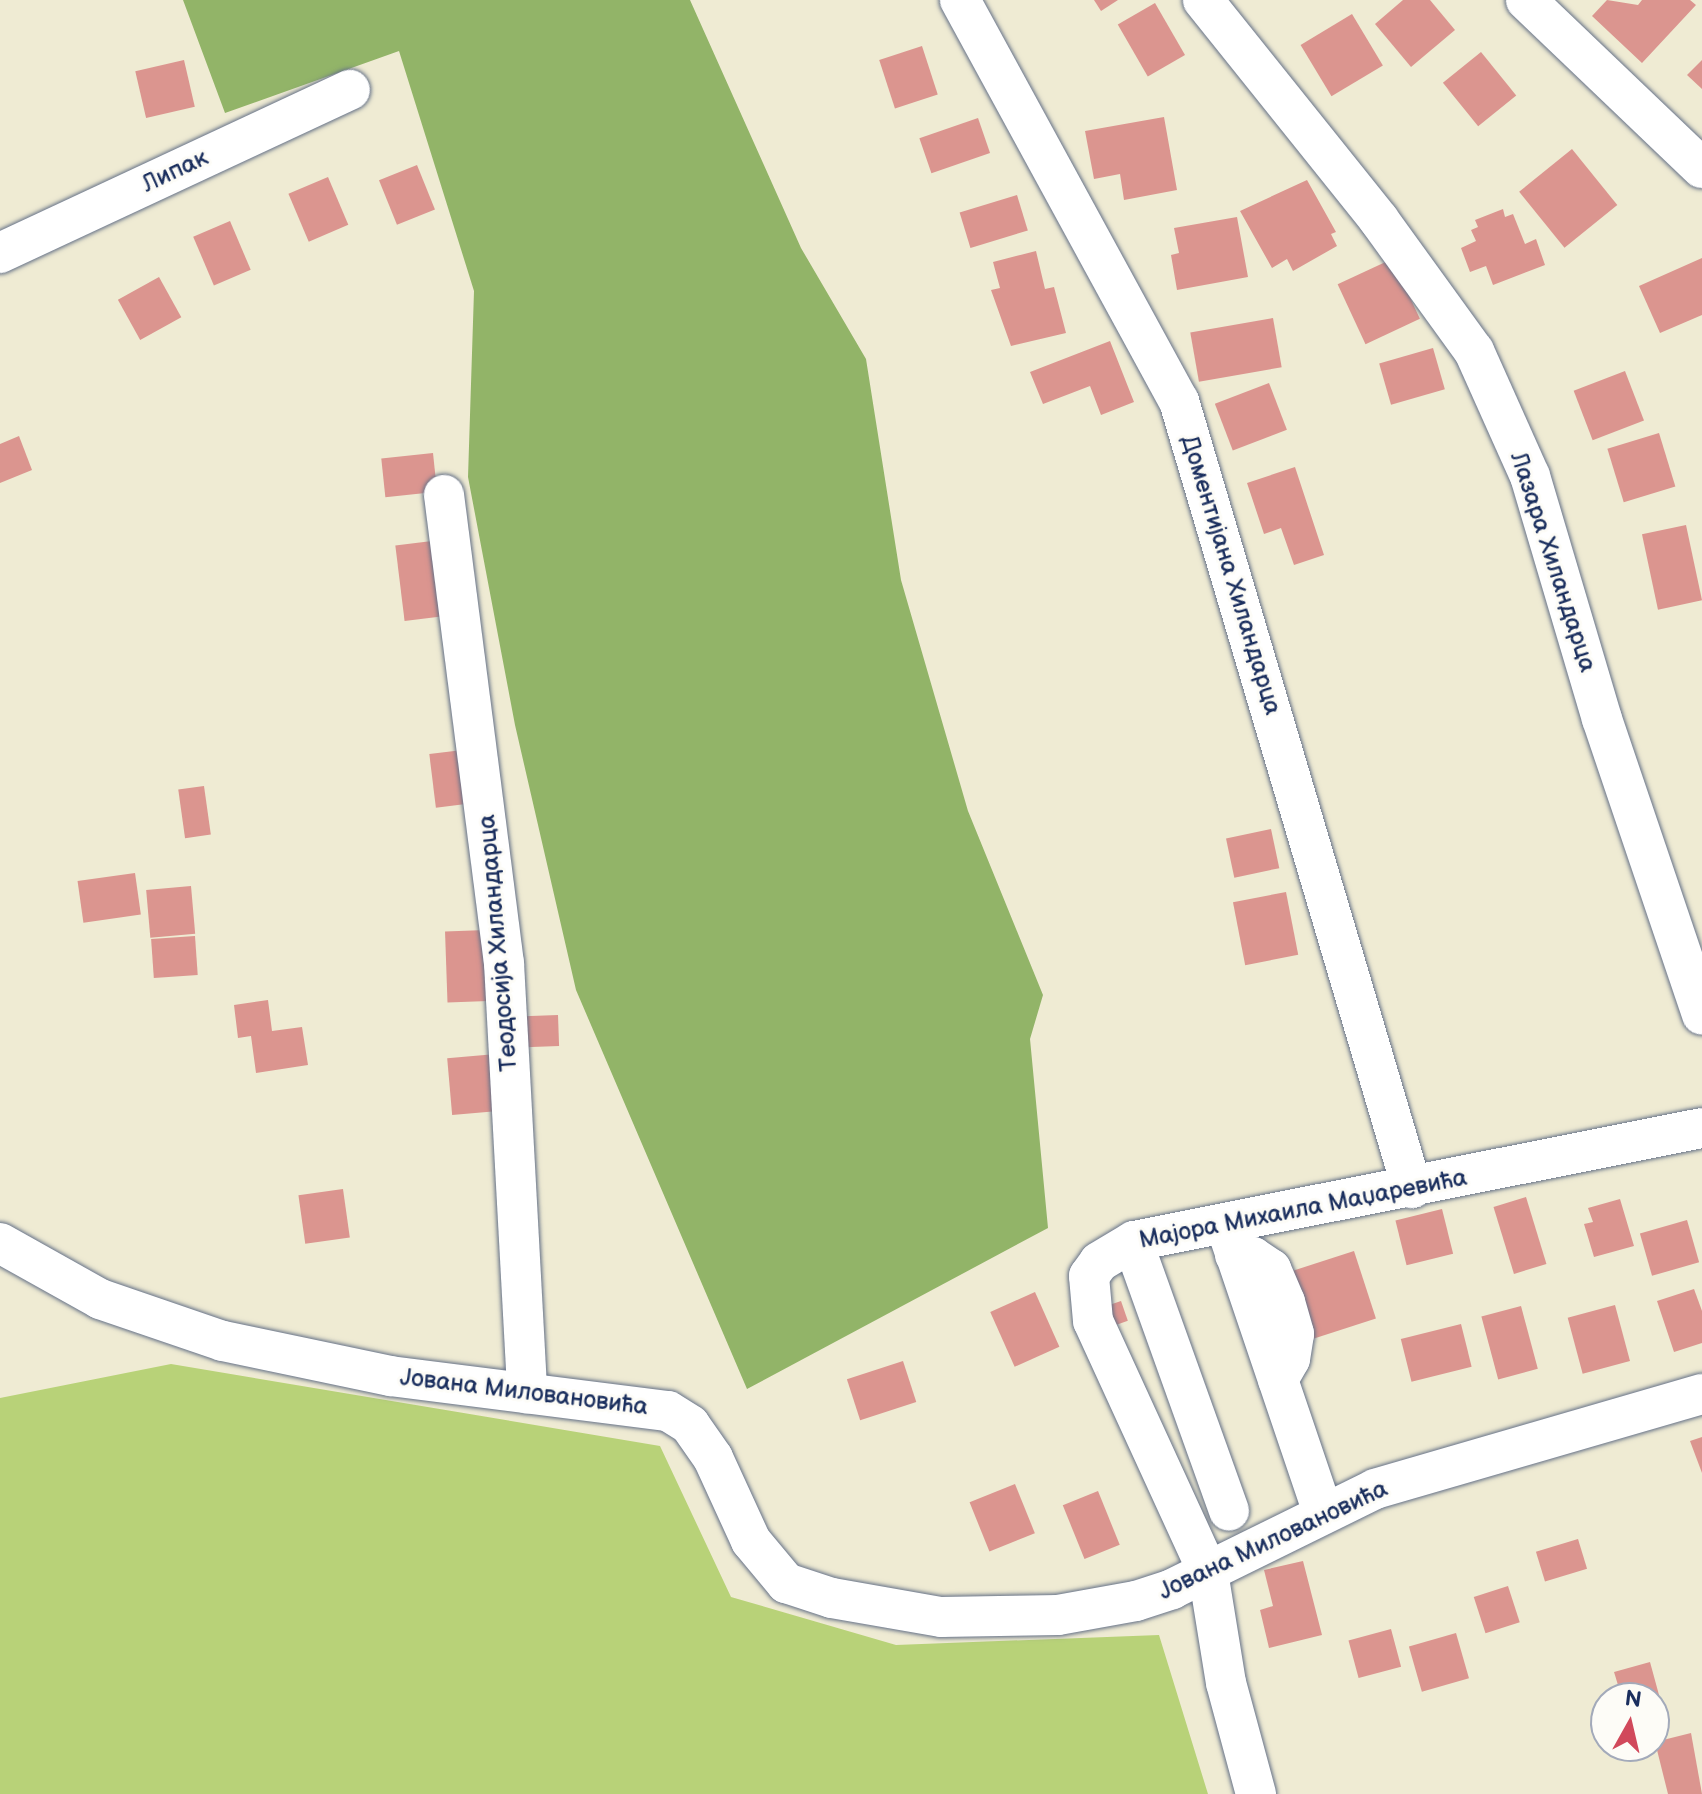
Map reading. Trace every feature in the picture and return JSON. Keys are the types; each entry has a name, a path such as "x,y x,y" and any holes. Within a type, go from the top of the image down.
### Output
{"street":[{"name":"Доментијана Хиландарца","path":"960,0 1179,401 1412,1188"},
{"name":"Лазара Хиландарца","path":"1203,0 1379,220 1474,351 1530,476 1602,719 1702,1015"},
{"path":"1526,0 1702,168"},
{"name":"Липак","path":"0,253 350,90"},
{"name":"Теодосија Хиландарца","path":"444,495 504,963 527,1393"},
{"name":"Мајора Михаила Маџаревића","path":"1208,1572 1093,1321 1089,1276 1106,1256 1134,1241 1702,1128"},
{"name":"Јована Миловановића","path":"0,1243 100,1299 390,1376 655,1408 679,1416 713,1458 769,1568 808,1592 941,1617 1058,1615 1136,1601 1208,1572 1375,1489 1702,1394"},
{"path":"1278,1380 1290,1359 1294,1334 1285,1302 1271,1269 1232,1246 1238,1317 1278,1380 1323,1513"},
{"path":"1140,1262 1215,1426 1229,1511"},
{"path":"1208,1572 1226,1683 1256,1794"}],"green space":[{"path":"183,0 690,0 801,248 866,359 901,580 968,811 1043,995 1030,1039 1048,1228 747,1389 576,990 515,725 468,477 474,291 399,51 225,113"},
{"path":"171,1364 660,1446 731,1597 896,1645 1159,1635 1208,1794 0,1794 0,1398"}],"building":[{"path":"1094,0 1118,0 1101,11"},
{"path":"1403,0 1430,0 1455,30 1411,67 1375,24"},
{"path":"1607,0 1638,5 1642,0 1690,0 1696,5 1642,63 1592,16"},
{"path":"1155,3 1185,55 1148,76 1118,24"},
{"path":"1352,14 1383,65 1331,96 1301,45"},
{"path":"922,46 938,95 895,108 879,60"},
{"path":"1481,52 1516,96 1478,126 1443,83"},
{"path":"184,60 195,107 146,118 135,71"},
{"path":"1702,60 1702,89 1687,75"},
{"path":"1164,117 1177,190 1124,200 1120,174 1094,179 1085,131"},
{"path":"978,118 990,153 931,173 919,138"},
{"path":"1572,149 1617,205 1564,248 1519,192"},
{"path":"417,165 435,210 397,225 379,180"},
{"path":"328,177 348,225 309,242 288,194"},
{"path":"1307,180 1336,232 1331,234 1337,246 1293,271 1287,259 1272,268 1240,211"},
{"path":"1017,195 1028,230 970,248 960,213"},
{"path":"1503,209 1505,217 1513,214 1525,244 1536,239 1545,265 1493,285 1486,266 1470,272 1461,248 1476,241 1471,230 1478,227 1475,220"},
{"path":"1237,217 1248,277 1177,290 1171,255 1179,253 1174,228"},
{"path":"230,221 251,270 214,285 193,237"},
{"path":"1036,251 1045,289 1054,287 1066,333 1011,346 991,290 1000,288 993,262"},
{"path":"1702,258 1702,315 1660,333 1639,286"},
{"path":"1392,259 1420,319 1366,344 1338,284"},
{"path":"159,277 181,317 140,340 118,300"},
{"path":"1273,318 1282,367 1199,382 1190,333"},
{"path":"1110,341 1134,402 1101,415 1090,386 1043,404 1030,372"},
{"path":"1433,348 1445,389 1391,405 1379,363"},
{"path":"1625,371 1644,420 1593,440 1574,391"},
{"path":"1269,383 1287,430 1233,450 1215,404"},
{"path":"1659,433 1675,487 1624,502 1607,449"},
{"path":"19,436 32,470 0,483 0,444"},
{"path":"433,453 437,492 385,497 381,458"},
{"path":"1295,467 1324,555 1294,565 1281,528 1264,534 1247,483"},
{"path":"1686,525 1702,600 1658,610 1642,534"},
{"path":"440,540 449,615 405,621 395,545"},
{"path":"471,749 478,803 436,808 429,754"},
{"path":"204,786 211,835 185,838 178,790"},
{"path":"1271,829 1279,868 1234,878 1226,839"},
{"path":"135,873 141,915 83,923 78,881"},
{"path":"191,886 195,934 150,938 146,890"},
{"path":"1286,892 1298,955 1245,965 1233,902"},
{"path":"486,930 488,1001 448,1002 445,931"},
{"path":"195,936 198,975 154,978 151,939"},
{"path":"268,1000 272,1031 302,1027 308,1065 256,1073 251,1036 238,1038 234,1005"},
{"path":"558,1015 559,1046 518,1047 517,1016"},
{"path":"496,1054 501,1111 452,1115 447,1058"},
{"path":"343,1189 350,1238 305,1244 298,1195"},
{"path":"1526,1197 1546,1264 1514,1274 1493,1207"},
{"path":"1620,1199 1634,1246 1594,1257 1584,1224 1593,1222 1588,1208"},
{"path":"1442,1209 1453,1254 1407,1265 1395,1221"},
{"path":"1687,1220 1699,1262 1652,1276 1640,1234"},
{"path":"1354,1251 1376,1319 1314,1339 1292,1271"},
{"path":"1694,1289 1702,1311 1702,1343 1674,1352 1657,1301"},
{"path":"1035,1292 1059,1347 1015,1367 990,1312"},
{"path":"1121,1301 1128,1321 1115,1325 1108,1306"},
{"path":"1615,1305 1630,1361 1583,1374 1568,1318"},
{"path":"1521,1306 1538,1369 1498,1379 1481,1317"},
{"path":"1461,1324 1472,1367 1411,1382 1401,1339"},
{"path":"903,1361 916,1402 860,1420 847,1379"},
{"path":"1702,1437 1702,1473 1690,1441"},
{"path":"1015,1484 1035,1533 989,1551 970,1502"},
{"path":"1098,1491 1120,1545 1084,1559 1063,1505"},
{"path":"1578,1539 1587,1569 1545,1582 1536,1552"},
{"path":"1303,1561 1322,1635 1269,1648 1260,1610 1273,1606 1264,1570"},
{"path":"1508,1586 1520,1622 1486,1633 1474,1597"},
{"path":"1391,1629 1401,1667 1359,1678 1348,1640"},
{"path":"1456,1633 1469,1678 1422,1692 1409,1647"},
{"path":"1650,1662 1655,1682 1617,1682 1614,1672"},
{"path":"1691,1733 1702,1794 1668,1794 1660,1762 1670,1762 1670,1738"}]}
